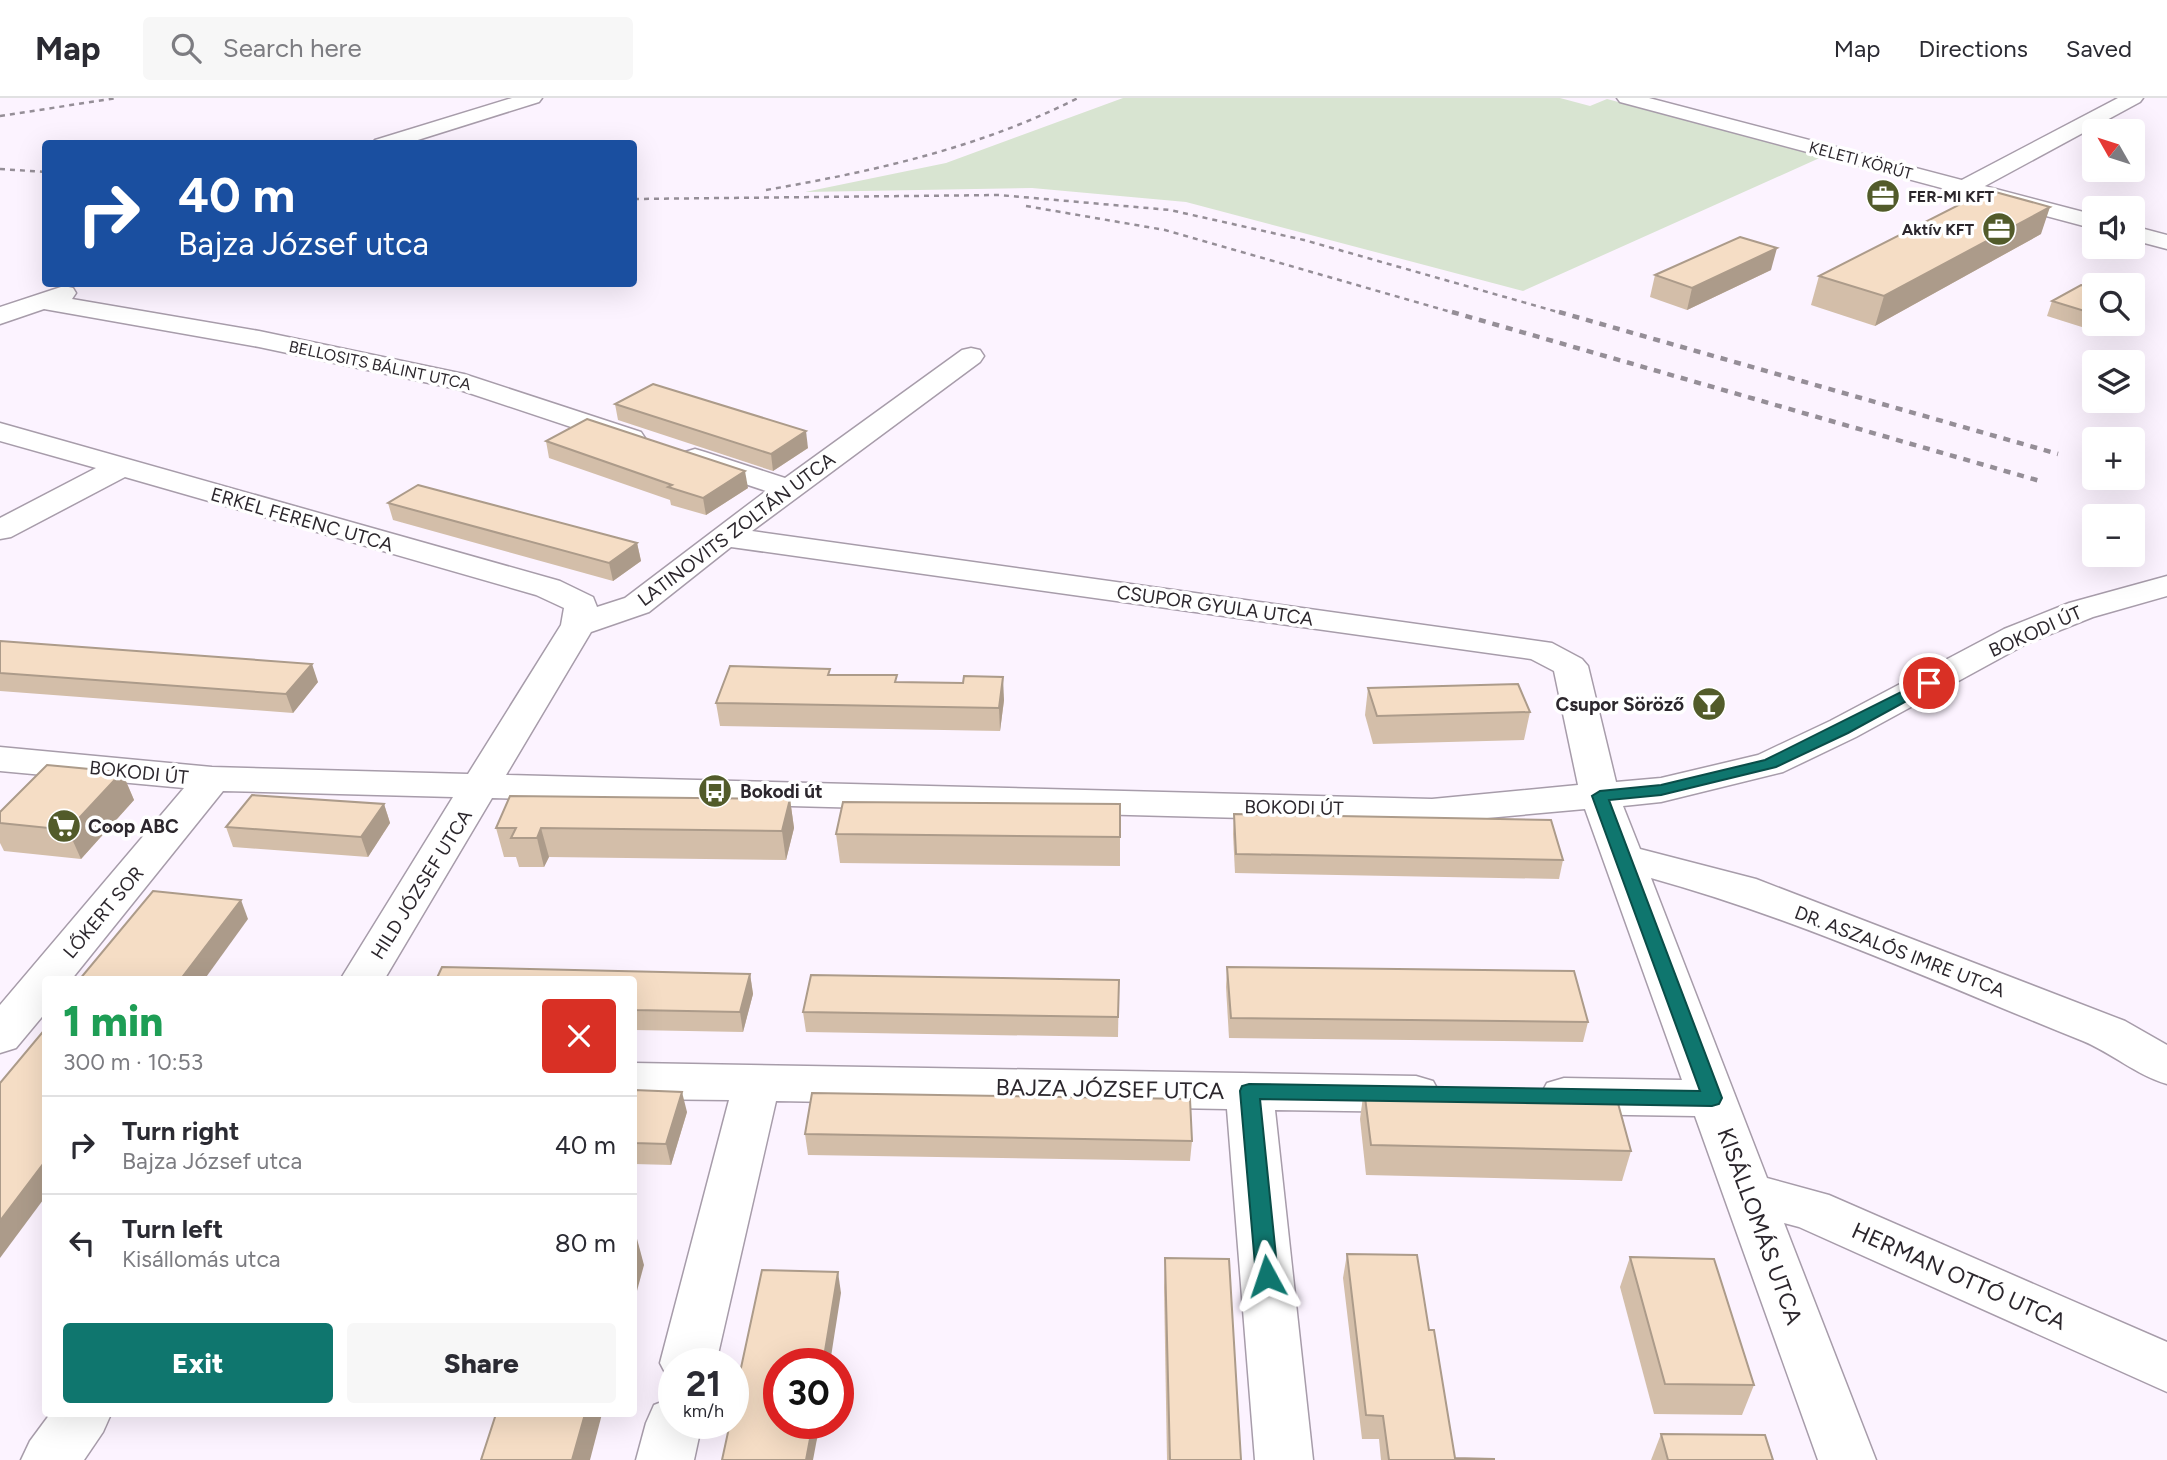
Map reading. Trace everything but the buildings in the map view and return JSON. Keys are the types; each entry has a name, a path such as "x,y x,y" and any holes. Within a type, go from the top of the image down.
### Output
{"street":[{"path":"395,140 531,98"},
{"name":"KELETI KÖRÚT","path":"1627,98 2082,219"},
{"path":"1964,188 2133,98"},
{"path":"2145,236 2167,242"},
{"path":"0,316 78,287"},
{"name":"BELLOSITS BÁLINT UTCA","path":"42,302 259,339 464,382 789,489"},
{"name":"LATINOVITS ZOLTÁN UTCA","path":"578,625 637,605 724,537 971,356"},
{"name":"ERKEL FERENC UTCA","path":"0,432 548,588 581,604 578,625"},
{"path":"0,530 121,467"},
{"name":"CSUPOR GYULA UTCA","path":"724,537 1541,650 1570,666 1600,796"},
{"name":"BOKODI ÚT","path":"0,759 212,779 1432,811 1661,790 1770,764 1843,729 2016,636 2081,610 2167,586"},
{"path":"481,787 538,686 578,625"},
{"name":"LŐKERT SOR","path":"50,976 212,779"},
{"name":"HILD JÓZSEF UTCA","path":"364,976 481,787"},
{"name":"KISÁLLOMÁS UTCA","path":"1600,796 1847,1460"},
{"name":"DR. ASZALÓS IMRE UTCA","path":"1625,858 1754,894 2109,1033 2167,1067"},
{"name":"LŐKERT SOR","path":"0,1036 42,986"},
{"name":"BAJZA JÓZSEF UTCA","path":"637,1082 1454,1094"},
{"path":"692,1348 757,1083"},
{"path":"1249,1091 1284,1460"},
{"path":"1521,1096 1712,1098"},
{"name":"HERMAN OTTÓ UTCA","path":"1748,1194 1811,1210 2167,1368"},
{"path":"50,1460 81,1417"},
{"path":"665,1460 670,1439"}],"green space":[{"path":"1123,98 1560,98 1590,106 1607,99 1824,156 1523,291 1186,202 1032,188 805,192 946,163"}],"railway":[{"path":"0,116 117,98"},
{"path":"766,190 847,175 926,156 1003,131 1078,98"},
{"path":"0,169 42,172"},
{"path":"637,199 999,195 1170,210 1304,240 1565,314"},
{"path":"1026,206 1165,230 1458,314"},
{"path":"1452,312 2040,481"},
{"path":"1559,312 2058,454"}],"place":[{"name":"FER-MI KFT","path":"1883,196"},
{"name":"Aktív KFT","path":"1999,229"},
{"name":"Csupor Söröző","path":"1709,704"},
{"name":"Bokodi út","path":"715,791"},
{"name":"Coop ABC","path":"64,826"}],"route":[{"path":"1267,1276 1249,1091 1712,1098 1600,796 1661,790 1770,764 1929,683"}]}
